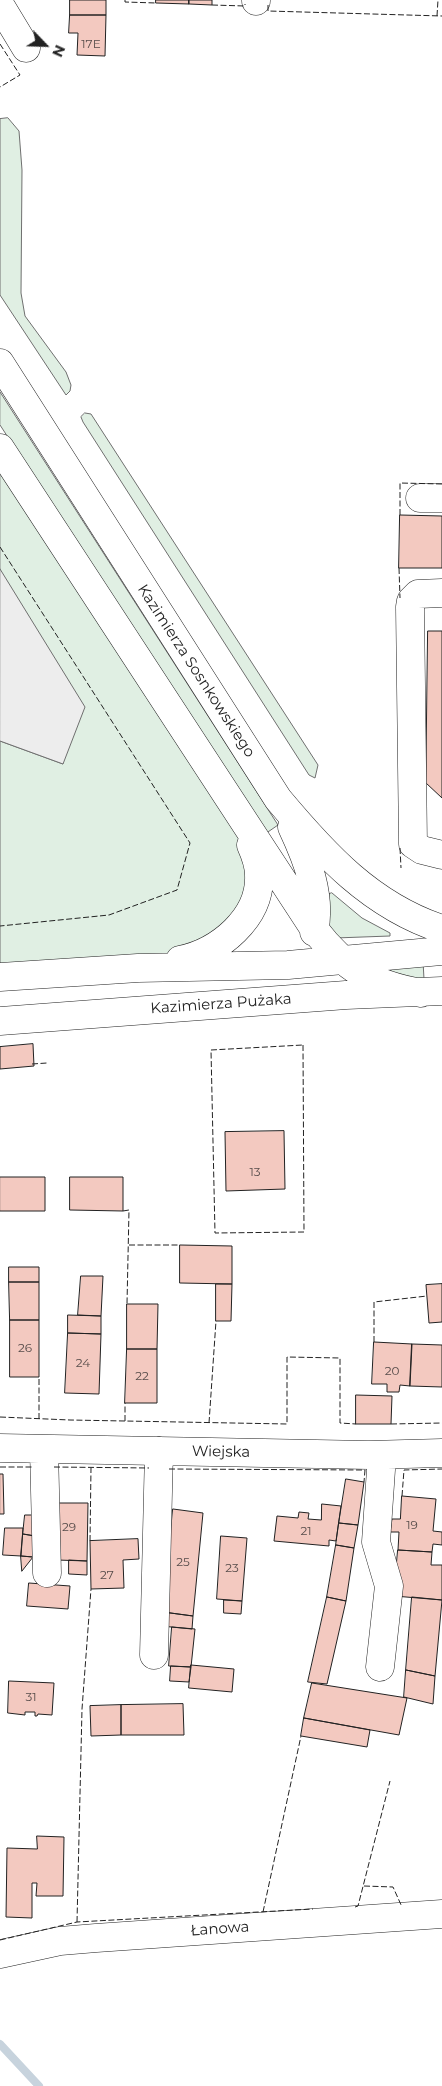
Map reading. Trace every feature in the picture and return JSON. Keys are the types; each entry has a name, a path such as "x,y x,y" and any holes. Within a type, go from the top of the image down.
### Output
{"street":[{"path":"0,5 26,48"},
{"name":"Kazimierza Sosnkowskiego","path":"0,363 278,799 319,848 355,881 400,911 442,929"},
{"path":"0,448 315,930 342,960 374,980 391,987 431,992"},
{"path":"442,593 418,594 411,601 410,607 413,844 422,850 442,855"},
{"path":"224,1004 272,988 289,976 310,944 315,930 317,915 312,879 305,858 278,799"},
{"path":"138,968 208,952 225,941 240,925 258,890 259,875 255,856 239,816"},
{"path":"0,977 138,968 298,964 442,951"},
{"name":"Kazimierza Pużaka","path":"0,1020 346,995 431,992"},
{"name":"Wiejska","path":"0,1448 382,1455 442,1453"},
{"path":"44,1449 47,1573"},
{"path":"154,1656 159,1451"},
{"path":"380,1667 389,1586 376,1542 382,1455"},
{"name":"Łanowa","path":"0,1954 60,1941 442,1914"}],"green space":[{"path":"8,118 19,131 22,170 21,293 25,316 66,372 71,385 70,391 66,395 0,295 0,119"},
{"path":"0,392 278,825 265,834 0,425"},
{"path":"85,413 91,414 318,765 315,778 309,775 83,422 81,417"},
{"path":"0,448 239,816 259,875 208,952 0,977 0,741 63,764 0,572"},
{"path":"332,893 362,918 390,933 390,936 335,938 325,926 329,894"},
{"path":"423,961 424,979 407,979 377,966"}],"shaded area":[{"path":"0,569 85,707 63,764 0,741"}],"building":[{"path":"70,0 106,0 106,15 70,15"},
{"path":"156,0 189,0 189,4 156,3"},
{"path":"189,0 212,0 212,5 189,4"},
{"path":"70,15 106,15 105,56 77,55 78,33 69,33"},
{"path":"400,515 442,516 442,568 399,568"},
{"path":"428,631 442,631 442,798 426,783"},
{"path":"33,1044 34,1066 0,1069 0,1047"},
{"path":"284,1131 285,1189 226,1191 225,1132"},
{"path":"0,1177 45,1177 45,1211 0,1211"},
{"path":"70,1177 123,1177 123,1211 70,1210"},
{"path":"180,1245 232,1246 232,1284 180,1283"},
{"path":"9,1267 39,1267 39,1282 9,1282"},
{"path":"81,1276 103,1276 101,1316 78,1315"},
{"path":"9,1282 39,1282 39,1320 10,1320"},
{"path":"216,1284 232,1284 231,1321 216,1321"},
{"path":"442,1284 442,1322 429,1323 426,1285"},
{"path":"127,1304 158,1304 157,1349 127,1349"},
{"path":"68,1315 101,1316 101,1334 68,1333"},
{"path":"10,1320 39,1320 39,1377 10,1377"},
{"path":"68,1333 101,1334 99,1394 65,1393"},
{"path":"374,1342 412,1344 410,1386 400,1385 399,1392 387,1392 387,1384 372,1384"},
{"path":"412,1344 442,1345 442,1387 410,1386"},
{"path":"127,1349 157,1349 157,1403 125,1403"},
{"path":"356,1395 392,1396 391,1424 356,1424"},
{"path":"0,1474 3,1474 4,1514 0,1514"},
{"path":"346,1479 364,1482 358,1525 339,1523"},
{"path":"402,1496 436,1499 433,1531 442,1532 442,1545 433,1544 432,1552 398,1550 399,1532 390,1532 392,1519 400,1519"},
{"path":"58,1503 88,1503 87,1561 57,1560"},
{"path":"322,1504 341,1506 336,1541 329,1540 329,1546 274,1541 277,1516 298,1518 299,1512 309,1513 308,1519 321,1520"},
{"path":"173,1509 203,1513 193,1616 163,1612"},
{"path":"25,1515 37,1515 36,1536 23,1534"},
{"path":"339,1523 358,1525 354,1548 336,1545"},
{"path":"5,1528 23,1528 21,1556 3,1555"},
{"path":"23,1534 34,1536 33,1557 21,1556"},
{"path":"221,1536 247,1538 242,1601 217,1599"},
{"path":"138,1539 139,1559 123,1560 124,1588 91,1589 90,1541"},
{"path":"336,1545 354,1548 346,1601 327,1597"},
{"path":"398,1550 432,1552 431,1565 442,1565 442,1600 394,1596"},
{"path":"21,1556 33,1557 22,1571"},
{"path":"69,1560 87,1561 87,1575 69,1574"},
{"path":"29,1583 70,1586 68,1609 27,1606"},
{"path":"327,1597 346,1601 327,1684 308,1682"},
{"path":"412,1597 442,1600 435,1676 406,1670"},
{"path":"224,1600 242,1601 241,1614 224,1613"},
{"path":"163,1612 193,1616 192,1629 161,1626"},
{"path":"172,1627 195,1629 191,1667 169,1666"},
{"path":"191,1665 234,1669 232,1692 189,1688"},
{"path":"171,1666 191,1667 189,1682 170,1681"},
{"path":"406,1670 435,1676 433,1704 404,1697"},
{"path":"9,1681 54,1683 52,1715 38,1714 35,1716 35,1712 25,1712 25,1715 8,1713"},
{"path":"312,1683 407,1698 399,1735 304,1718"},
{"path":"183,1704 184,1735 121,1735 121,1705"},
{"path":"121,1705 121,1735 91,1736 90,1706"},
{"path":"304,1718 370,1730 367,1747 301,1736"},
{"path":"37,1836 64,1837 63,1896 36,1896 37,1883 32,1883 32,1918 6,1917 7,1848 37,1849"}],"waterway":[{"path":"0,2044 39,2086"}],"fence":[{"path":"125,0 125,2 156,3"},
{"path":"437,16 438,0"},
{"path":"212,5 245,6 245,4"},
{"path":"268,5 268,11 442,16"},
{"path":"0,44 20,75 0,87"},
{"path":"400,515 400,483 442,484"},
{"path":"0,547 190,843 177,890 109,915 0,926"},
{"path":"399,568 400,598"},
{"path":"400,848 401,868"},
{"path":"303,1045 304,1232 215,1233 211,1050 303,1045"},
{"path":"32,1064 47,1063"},
{"path":"123,1211 129,1210 127,1304"},
{"path":"129,1245 180,1245"},
{"path":"374,1342 374,1302 427,1296"},
{"path":"209,1423 216,1321"},
{"path":"0,1417 287,1424 287,1357 340,1358 340,1423 356,1424"},
{"path":"39,1377 39,1419"},
{"path":"125,1403 125,1421"},
{"path":"391,1424 442,1423"},
{"path":"0,1467 34,1467"},
{"path":"54,1467 149,1468"},
{"path":"90,1541 91,1468"},
{"path":"169,1469 365,1470 364,1482"},
{"path":"402,1496 404,1470 442,1469"},
{"path":"77,1922 82,1709 91,1589"},
{"path":"263,1912 301,1736"},
{"path":"355,1907 358,1906 390,1781"},
{"path":"364,1886 393,1887 402,1907"},
{"path":"0,1940 77,1922 313,1909"}]}
